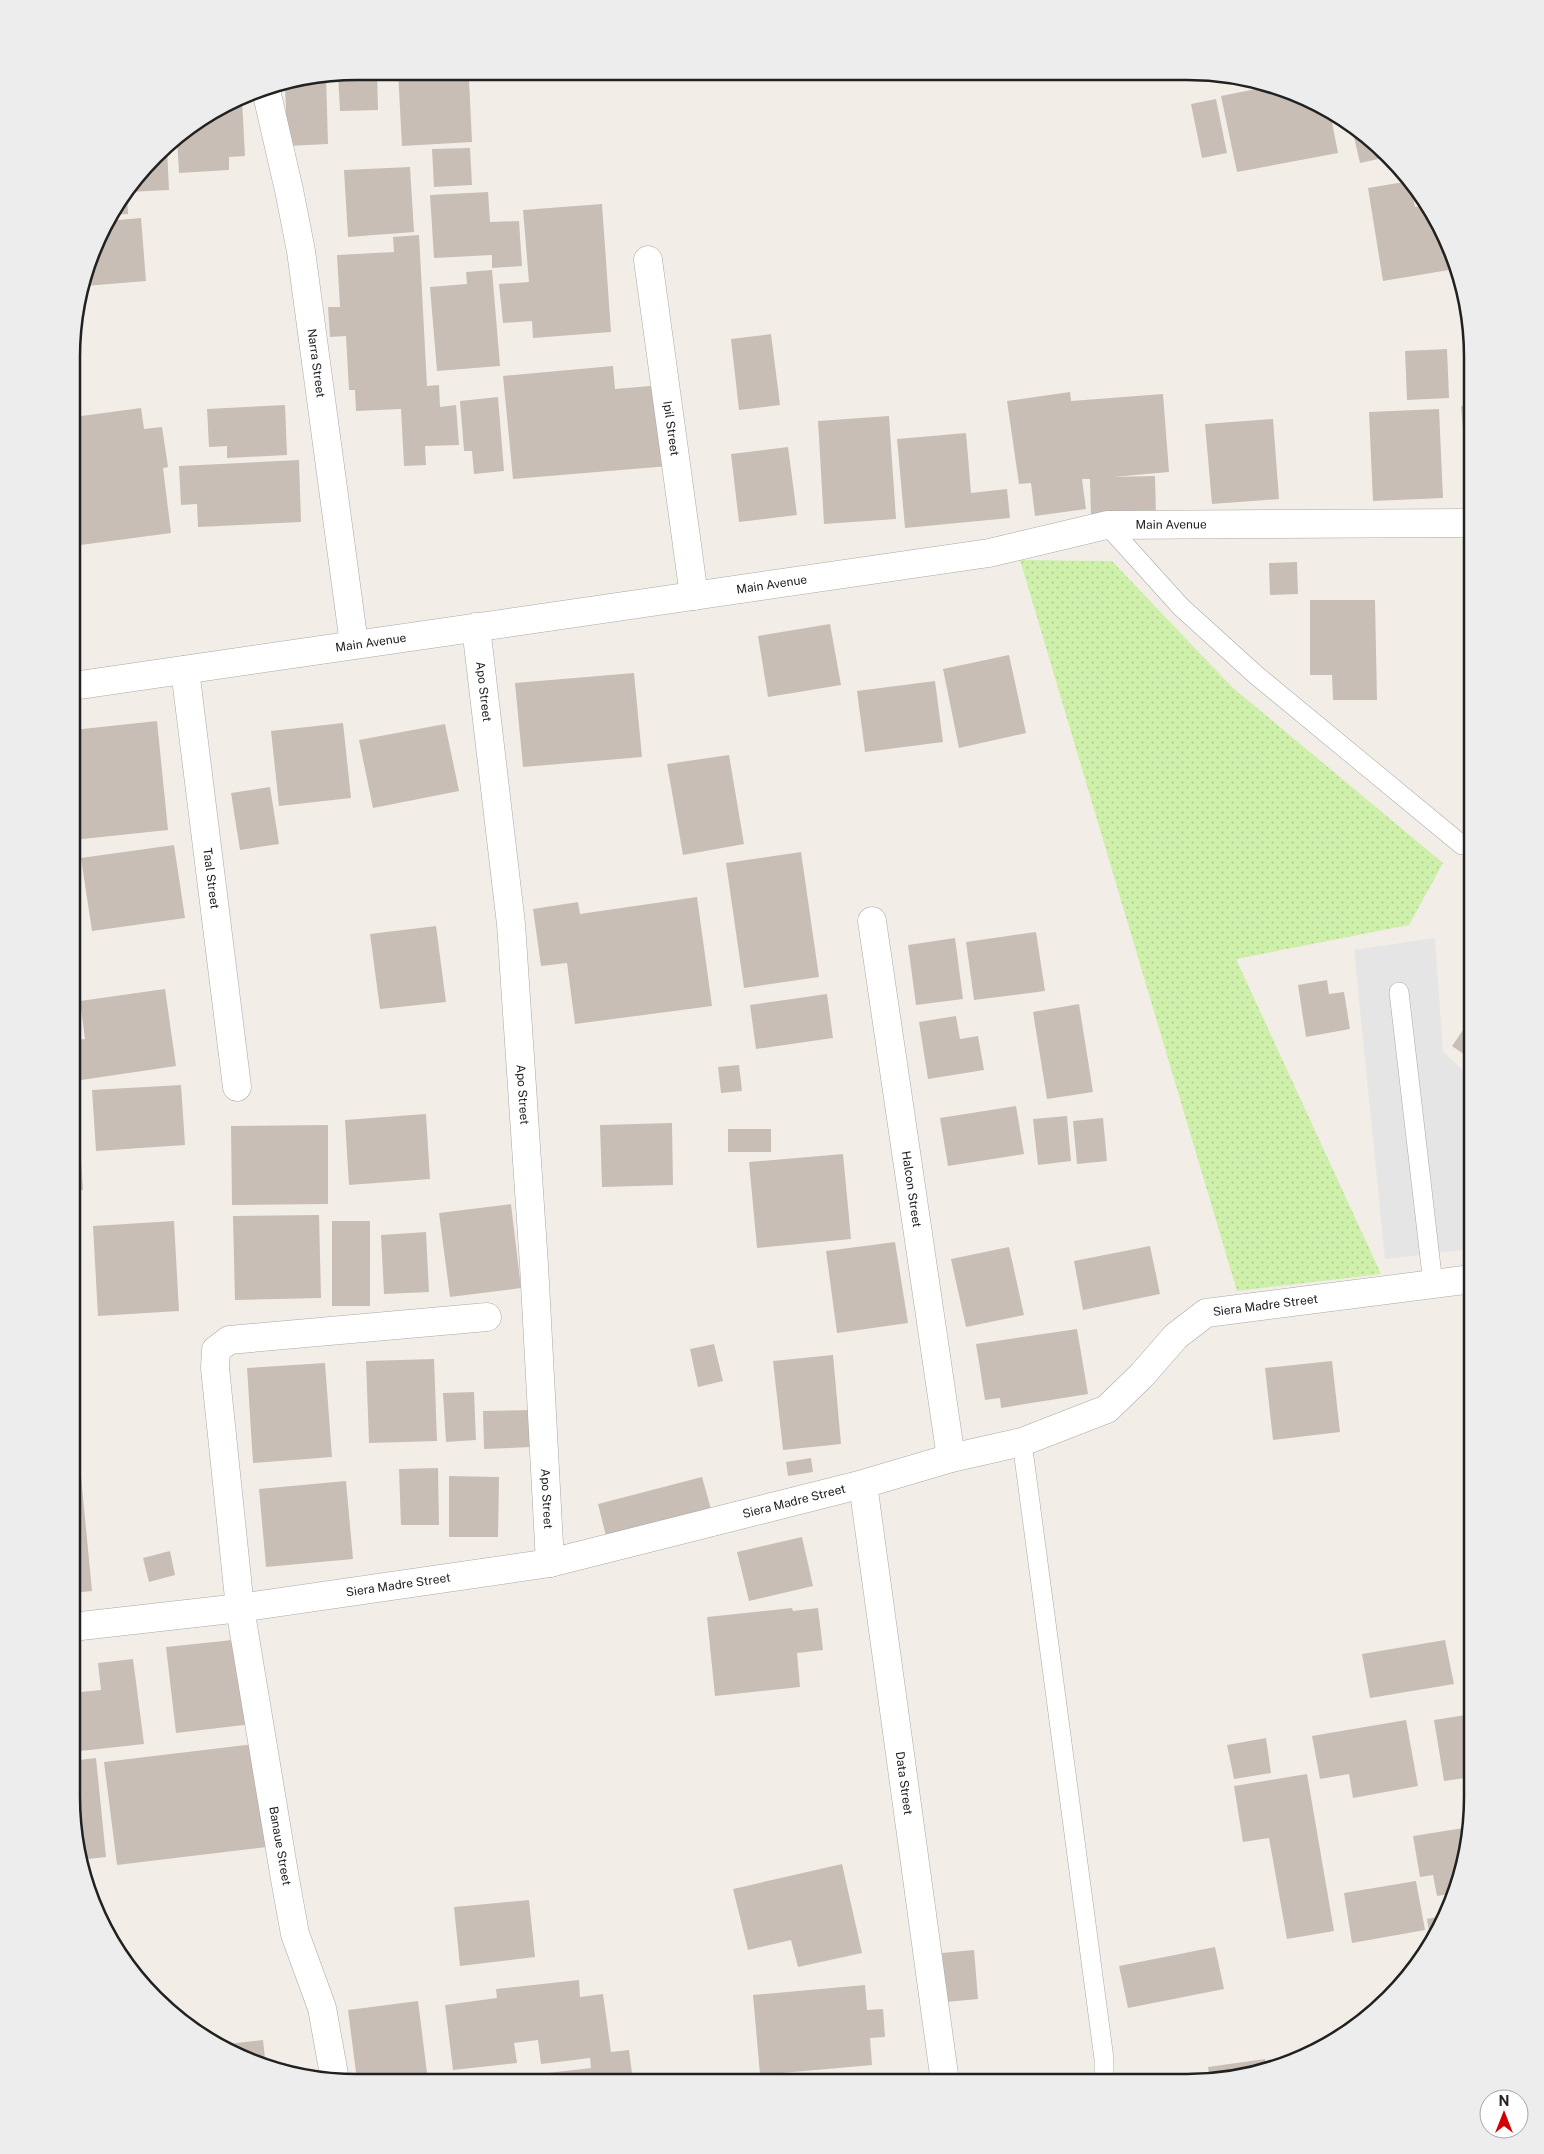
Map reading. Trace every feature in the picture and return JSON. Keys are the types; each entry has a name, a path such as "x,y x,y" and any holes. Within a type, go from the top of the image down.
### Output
{"street":[{"name":"Narra Street","path":"267,95 301,251 354,644"},
{"name":"Ipil Street","path":"648,260 694,596"},
{"name":"Main Avenue","path":"80,685 989,553 1107,525 1464,523"},
{"name":"Apo Street","path":"476,627 511,924 535,1275 550,1563"},
{"name":"Taal Street","path":"185,670 237,1088"},
{"name":"Halcon Street","path":"872,921 951,1458"},
{"name":"Siera Madre Street","path":"80,1626 240,1608 550,1563 863,1484 951,1458 1022,1442 1107,1409 1142,1375 1176,1336 1206,1313 1464,1280"},
{"name":"Banaue Street","path":"334,2073 322,2008 295,1934 240,1608 215,1368 216,1350 228,1340 487,1317"},
{"name":"Data Street","path":"863,1484 943,2074"}],"lane":[{"path":"1107,525 1181,607 1256,675 1462,845"},
{"path":"1399,992 1433,1284"},
{"path":"1022,1442 1103,2050 1104,2074"}],"green space":[{"path":"1020,560 1112,561 1232,687 1443,863 1409,925 1236,959 1381,1274 1237,1291"}],"shaded area":[{"path":"1435,938 1443,1052 1464,1071 1464,1250 1385,1259 1354,950"}],"building":[{"path":"377,80 378,110 340,111 338,81"},
{"path":"398,80 469,80 472,142 402,146"},
{"path":"326,82 328,144 287,146 285,89"},
{"path":"1258,89 1310,109 1332,121 1338,153 1237,172 1221,96"},
{"path":"1216,99 1227,153 1202,158 1191,104"},
{"path":"242,105 245,156 229,157 229,170 179,173 178,146 218,117"},
{"path":"1354,135 1380,159 1360,163"},
{"path":"470,148 472,185 434,187 432,149"},
{"path":"167,155 169,190 135,192"},
{"path":"410,167 414,232 348,237 344,170"},
{"path":"1402,182 1413,197 1415,207 1419,206 1427,218 1443,251 1449,270 1383,281 1368,188"},
{"path":"488,192 490,222 519,221 522,266 492,268 492,255 434,258 430,195"},
{"path":"127,202 128,214 119,214"},
{"path":"602,204 611,332 533,338 532,321 503,323 499,284 529,282 523,210"},
{"path":"141,218 146,281 89,286 101,251 116,220"},
{"path":"419,235 427,386 439,385 440,407 456,405 459,445 425,446 426,465 404,466 401,409 356,411 355,390 349,390 346,336 330,337 328,307 340,307 337,255 394,252 393,237"},
{"path":"492,270 500,366 437,371 430,287 467,284 466,272"},
{"path":"771,334 780,405 739,410 731,339"},
{"path":"1447,349 1449,398 1407,400 1405,351"},
{"path":"613,366 615,389 662,385 669,466 513,479 503,376"},
{"path":"1070,392 1071,401 1163,394 1169,472 1113,477 1155,476 1156,516 1091,517 1090,479 1082,479 1086,509 1035,516 1031,483 1019,484 1007,401"},
{"path":"498,397 504,471 474,474 472,451 464,451 460,401"},
{"path":"285,405 287,455 227,458 227,446 209,447 207,409"},
{"path":"1461,406 1464,406 1464,441"},
{"path":"141,408 144,429 162,427 168,467 163,468 171,533 80,545 80,416"},
{"path":"1439,409 1443,498 1373,501 1369,412"},
{"path":"889,416 896,519 824,524 818,421"},
{"path":"1273,419 1279,499 1212,504 1205,424"},
{"path":"966,433 971,493 1007,489 1010,518 905,528 897,439"},
{"path":"788,447 797,515 739,522 731,454"},
{"path":"299,460 301,522 198,527 197,504 181,505 179,466"},
{"path":"1297,562 1298,594 1270,595 1269,563"},
{"path":"1310,600 1375,600 1377,700 1333,700 1332,675 1310,675"},
{"path":"830,624 841,685 768,697 758,636"},
{"path":"1009,655 1026,733 959,748 943,669"},
{"path":"634,673 642,757 523,767 515,683"},
{"path":"935,681 943,742 865,752 857,691"},
{"path":"157,721 168,830 80,839 80,729"},
{"path":"343,723 351,798 279,806 271,731"},
{"path":"445,724 459,791 373,808 359,740"},
{"path":"729,755 744,844 683,855 667,764"},
{"path":"270,787 279,844 240,850 231,793"},
{"path":"174,845 185,918 92,931 81,858"},
{"path":"801,852 819,977 744,988 726,863"},
{"path":"697,897 712,1006 575,1024 567,963 541,966 533,909 578,902 580,914"},
{"path":"436,926 446,1002 380,1009 370,934"},
{"path":"1036,932 1045,991 974,1000 966,942"},
{"path":"955,938 963,999 916,1005 908,945"},
{"path":"1327,980 1329,994 1344,992 1350,1029 1306,1037 1298,985"},
{"path":"165,989 176,1066 81,1080 80,1040 85,1039 80,1001"},
{"path":"827,994 833,1038 756,1049 750,1005"},
{"path":"1079,1004 1093,1092 1047,1099 1033,1012"},
{"path":"956,1016 960,1039 978,1036 984,1070 928,1079 919,1022"},
{"path":"1464,1029 1464,1054 1452,1046"},
{"path":"739,1065 742,1091 721,1093 718,1067"},
{"path":"181,1085 185,1145 96,1151 92,1090"},
{"path":"1016,1106 1024,1154 948,1166 940,1118"},
{"path":"426,1114 430,1179 349,1185 345,1120"},
{"path":"1067,1116 1071,1161 1038,1165 1033,1119"},
{"path":"1103,1118 1107,1161 1077,1164 1073,1121"},
{"path":"672,1123 673,1185 602,1187 600,1125"},
{"path":"328,1125 328,1204 232,1205 231,1126"},
{"path":"728,1129 771,1129 771,1152 728,1152"},
{"path":"80,1142 83,1190 80,1190"},
{"path":"843,1154 851,1239 757,1248 749,1162"},
{"path":"511,1204 521,1288 450,1297 439,1213"},
{"path":"319,1215 321,1298 235,1300 233,1216"},
{"path":"174,1221 179,1311 98,1316 93,1226"},
{"path":"332,1221 370,1221 370,1306 332,1306"},
{"path":"426,1232 429,1292 384,1294 381,1235"},
{"path":"895,1242 908,1323 837,1333 826,1251"},
{"path":"1150,1246 1160,1294 1083,1310 1074,1261"},
{"path":"1009,1247 1024,1315 966,1327 951,1259"},
{"path":"1077,1329 1088,1394 1001,1408 1000,1398 985,1400 976,1344"},
{"path":"714,1344 723,1381 698,1387 690,1349"},
{"path":"833,1355 841,1444 783,1450 773,1361"},
{"path":"434,1359 437,1441 369,1443 366,1361"},
{"path":"1332,1361 1340,1432 1273,1440 1265,1368"},
{"path":"325,1363 332,1457 253,1463 247,1368"},
{"path":"474,1392 476,1440 446,1442 443,1393"},
{"path":"530,1410 531,1447 484,1449 483,1411"},
{"path":"811,1458 813,1472 788,1476 786,1462"},
{"path":"80,1466 92,1591 80,1592"},
{"path":"438,1468 439,1525 401,1525 399,1469"},
{"path":"449,1476 499,1477 498,1537 449,1537"},
{"path":"702,1477 711,1509 606,1536 598,1504"},
{"path":"346,1481 353,1559 266,1567 259,1489"},
{"path":"802,1537 813,1586 749,1601 737,1552"},
{"path":"170,1551 175,1575 149,1582 143,1558"},
{"path":"792,1608 793,1611 818,1608 823,1650 797,1653 800,1687 715,1696 707,1617"},
{"path":"242,1639 252,1724 176,1733 166,1647"},
{"path":"1445,1640 1454,1684 1370,1698 1362,1654"},
{"path":"133,1659 144,1744 80,1751 80,1692 101,1690 98,1663"},
{"path":"1464,1715 1464,1778 1444,1781 1434,1720"},
{"path":"1406,1720 1418,1786 1353,1798 1349,1774 1320,1779 1312,1736"},
{"path":"1266,1738 1271,1773 1234,1779 1227,1745"},
{"path":"254,1744 267,1847 117,1865 104,1762"},
{"path":"96,1758 106,1857 87,1859 82,1833 80,1760"},
{"path":"1307,1774 1334,1931 1287,1939 1269,1838 1243,1842 1234,1786"},
{"path":"1462,1828 1455,1869 1446,1895 1437,1896 1433,1875 1420,1877 1413,1836"},
{"path":"842,1864 862,1953 798,1967 791,1940 748,1950 733,1889"},
{"path":"1416,1881 1425,1930 1352,1943 1344,1893"},
{"path":"529,1900 535,1957 460,1966 454,1907"},
{"path":"1436,1917 1429,1932 1427,1919"},
{"path":"1215,1947 1224,1989 1128,2008 1119,1966"},
{"path":"974,1950 978,1999 946,2002 942,1953"},
{"path":"579,1980 580,1997 603,1994 611,2052 629,2050 632,2074 539,2074 591,2068 590,2058 541,2064 538,2040 514,2043 517,2063 453,2070 445,2005 497,1998 496,1989"},
{"path":"865,1985 867,2010 883,2009 885,2037 870,2038 872,2065 760,2074 753,1995"},
{"path":"418,2001 427,2074 356,2074 348,2010"},
{"path":"263,2040 265,2058 251,2053 231,2044"},
{"path":"1265,2059 1265,2063 1259,2065 1223,2072 1209,2073 1208,2067"}]}
